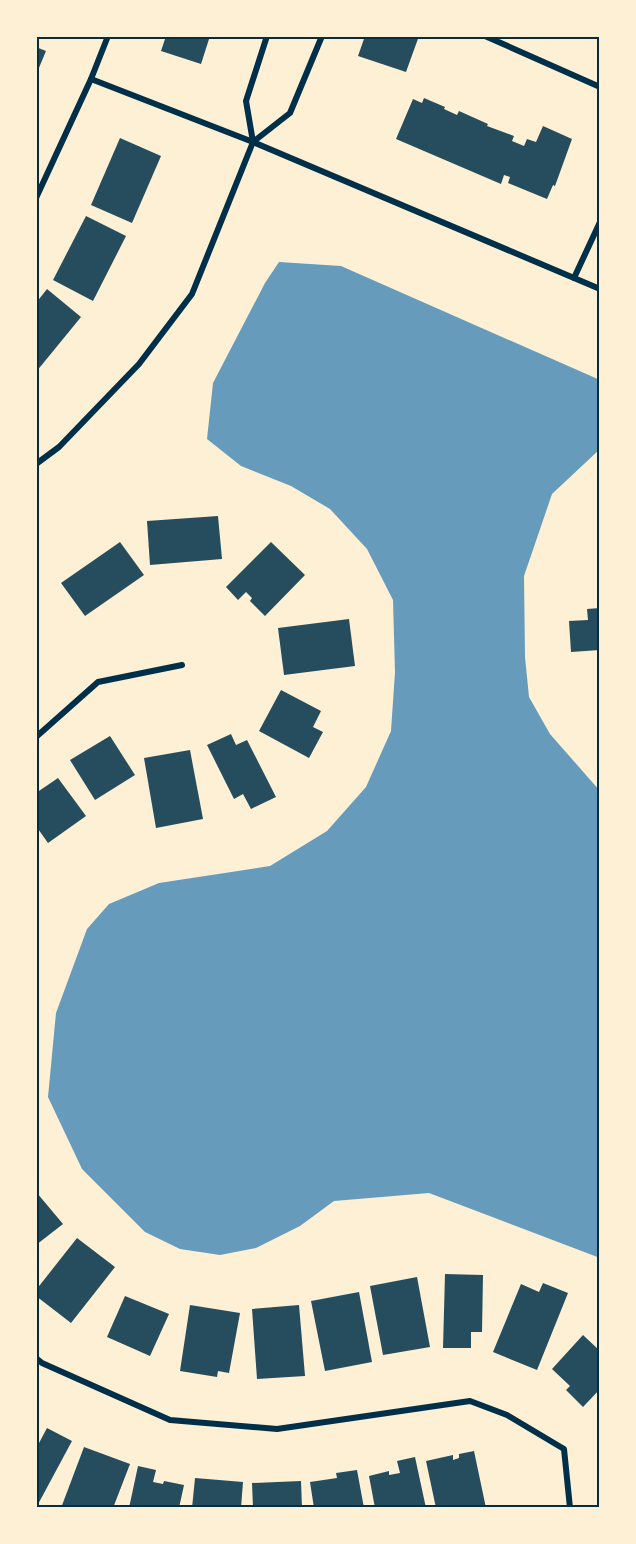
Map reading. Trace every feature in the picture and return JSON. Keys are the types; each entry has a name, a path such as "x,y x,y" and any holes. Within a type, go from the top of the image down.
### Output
{"street":[{"path":"36,198 45,183 108,36"},
{"path":"253,142 246,101 267,36"},
{"path":"36,464 59,447 139,364 192,294 253,142 290,113 322,36"},
{"path":"485,36 600,87"},
{"path":"91,79 253,142 600,289"},
{"path":"36,179 45,183"},
{"path":"574,278 600,222"},
{"path":"36,737 98,682 182,665"},
{"path":"36,1358 42,1364 170,1420 277,1429 470,1401 507,1415 564,1449 570,1508"}],"water":[{"path":"279,262 341,266 600,380 600,449 552,494 524,576 525,657 529,697 550,734 600,791 600,1258 429,1193 334,1201 300,1226 256,1248 220,1255 180,1249 145,1232 82,1169 48,1097 56,1013 87,929 109,904 159,883 270,866 327,831 366,787 391,731 395,672 393,600 367,549 330,509 291,486 241,466 207,439 213,383 265,283"}],"building":[{"path":"166,36 210,36 201,64 161,51"},
{"path":"365,36 419,36 406,72 358,56"},
{"path":"36,47 46,51 36,75"},
{"path":"424,98 457,115 459,111 488,124 487,126 514,136 512,141 524,146 527,139 536,142 543,126 572,139 555,186 553,185 547,199 508,183 510,177 504,175 501,184 396,139 413,99 422,103"},
{"path":"120,138 161,156 132,223 91,205"},
{"path":"86,216 126,236 93,301 53,280"},
{"path":"47,289 81,317 36,372 36,303"},
{"path":"218,516 222,559 150,565 147,521"},
{"path":"120,542 144,575 85,616 61,583"},
{"path":"271,542 305,575 265,616 250,601 252,598 246,592 238,600 226,587"},
{"path":"600,608 600,650 571,652 569,621 588,620 587,609"},
{"path":"349,619 355,666 284,675 278,628"},
{"path":"281,690 321,711 313,727 323,732 309,758 259,731"},
{"path":"231,734 236,745 247,740 276,797 251,809 243,794 234,799 207,745"},
{"path":"110,736 135,775 95,800 70,760"},
{"path":"190,750 203,819 156,828 144,758"},
{"path":"58,778 86,816 48,843 36,826 36,793"},
{"path":"36,1194 63,1224 36,1245"},
{"path":"77,1238 115,1267 71,1323 36,1296 36,1290"},
{"path":"445,1274 483,1275 482,1332 471,1332 471,1348 443,1348"},
{"path":"417,1277 430,1347 383,1355 370,1286"},
{"path":"543,1283 568,1293 537,1370 493,1352 521,1284 539,1292"},
{"path":"359,1292 372,1362 325,1371 311,1301"},
{"path":"125,1296 169,1314 150,1356 107,1337"},
{"path":"190,1305 240,1313 229,1373 218,1371 217,1377 180,1371"},
{"path":"299,1305 305,1376 257,1379 252,1309"},
{"path":"583,1335 600,1351 600,1389 583,1407 566,1390 570,1386 552,1369"},
{"path":"47,1428 72,1441 36,1508 36,1441 39,1443"},
{"path":"84,1447 130,1464 113,1508 61,1508"},
{"path":"474,1451 486,1508 436,1508 426,1461 453,1455 453,1460 459,1458 459,1454"},
{"path":"415,1457 426,1508 375,1508 369,1476 389,1471 389,1475 400,1473 397,1461"},
{"path":"138,1466 156,1470 153,1482 163,1484 164,1481 184,1485 179,1508 129,1508"},
{"path":"357,1470 364,1508 314,1508 310,1482 337,1478 336,1473"},
{"path":"195,1478 243,1482 241,1508 192,1508"},
{"path":"301,1481 302,1508 253,1508 252,1483"}]}
